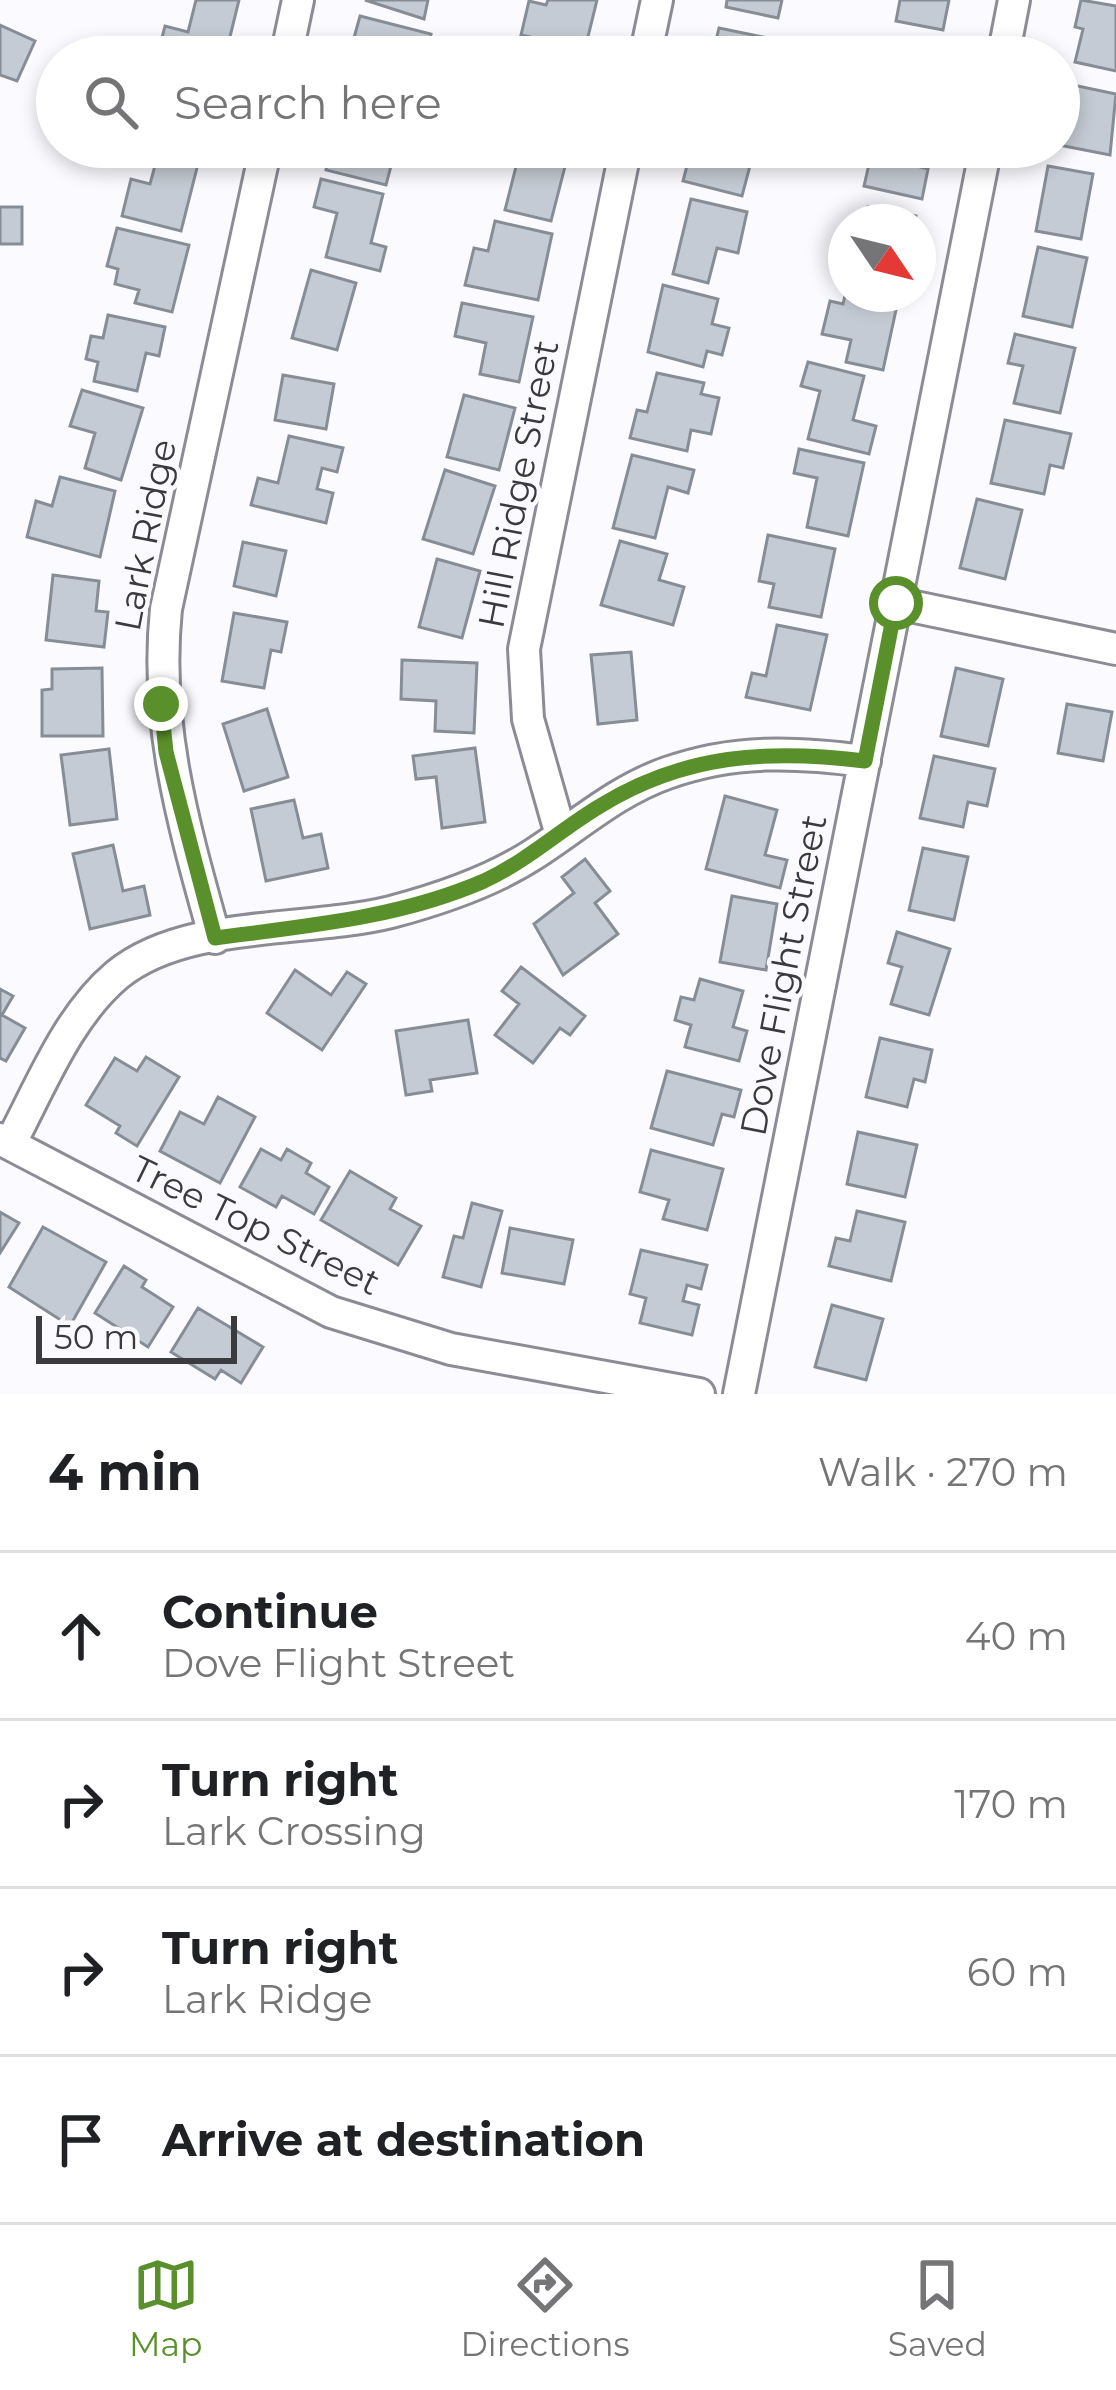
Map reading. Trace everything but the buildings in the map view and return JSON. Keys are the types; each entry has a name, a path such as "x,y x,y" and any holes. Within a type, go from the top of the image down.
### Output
{"street":[{"path":"290,36 298,0"},
{"path":"649,36 657,0"},
{"path":"1007,36 1014,0"},
{"name":"Lark Ridge","path":"215,938 166,752 161,656 166,609 261,168"},
{"name":"Hill Ridge Street","path":"561,835 528,718 524,649 622,168"},
{"name":"Dove Flight Street","path":"739,1394 982,168"},
{"path":"896,603 1116,649"},
{"path":"5,1142 70,1032 117,975 152,954 215,938 384,914 436,899 485,880 629,789 702,762 778,751 865,761"},
{"name":"Tree Top Street","path":"5,1142 331,1312 451,1348 700,1394"}],"route":[{"path":"161,704 166,752 215,938 318,924 384,914 485,880 532,856 629,789 702,762 778,751 865,761 896,603"}]}
